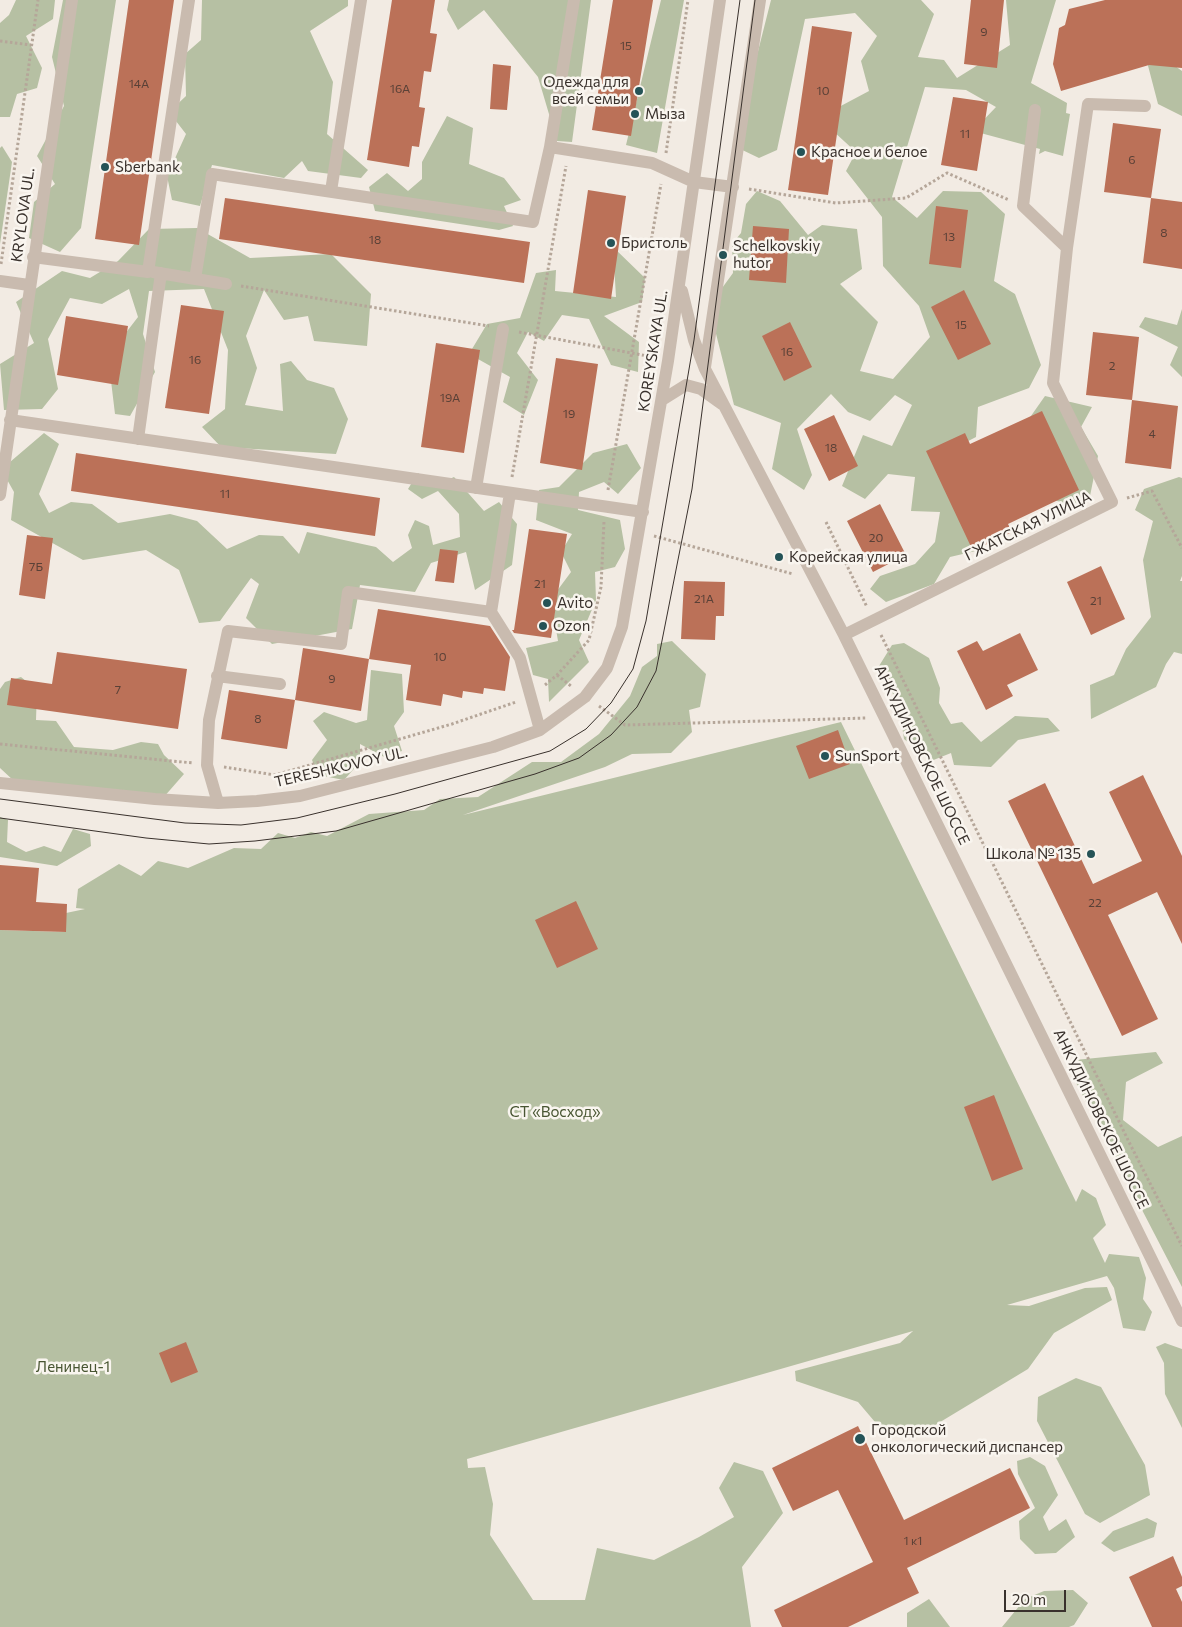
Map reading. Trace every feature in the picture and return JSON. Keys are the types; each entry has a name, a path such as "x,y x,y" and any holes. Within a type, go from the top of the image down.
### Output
{"street":[{"name":"KRYLOVA UL.","path":"0,495 29,284 72,0"},
{"path":"148,272 189,0"},
{"path":"331,192 361,0"},
{"path":"195,279 212,174 533,222 550,147 574,0"},
{"name":"KOREYSKAYA UL.","path":"585,697 607,668 622,627 662,400 720,0"},
{"path":"705,369 760,0"},
{"name":"ГЖАТСКАЯ УЛИЦА","path":"844,635 1112,502 1053,383 1067,248 1088,104 1144,106"},
{"path":"1035,110 1023,206 1067,248"},
{"path":"550,147 652,163 694,182 733,187"},
{"path":"33,258 226,284"},
{"path":"138,438 162,274"},
{"path":"0,281 29,284"},
{"name":"АНКУДИНОВСКОЕ ШОССЕ","path":"680,284 694,340 705,369 844,635 1182,1321"},
{"path":"476,488 503,329"},
{"path":"662,400 686,386 700,389 724,406"},
{"path":"10,420 643,512"},
{"path":"510,493 490,612 520,658 540,730"},
{"path":"218,803 207,765 209,720 228,631 341,644 348,592 490,612"},
{"path":"217,676 280,684"},
{"name":"TERESHKOVOY UL.","path":"0,783 155,799 218,803 300,796 494,747 540,730 585,697"}],"path":[{"path":"0,268 38,0"},
{"path":"0,744 207,765 275,775 452,724 530,696 558,675 589,640 601,587 605,507 664,168 688,0"},
{"path":"0,41 32,45"},
{"path":"510,493 569,150"},
{"path":"733,187 836,203 906,198 947,173 1023,206"},
{"path":"226,284 632,351 668,361"},
{"path":"1112,502 1152,492 1182,548"},
{"path":"826,522 1130,1144 1182,1246"},
{"path":"640,530 795,575"},
{"path":"558,675 625,725 866,718"}],"green space":[{"path":"16,0 55,0 53,19 26,36 42,68 37,88 17,94 10,117 0,117 0,23 9,15"},
{"path":"63,0 116,0 81,228 60,252 29,238 34,202 55,184 37,156 64,106 52,57"},
{"path":"202,0 348,0 348,6 310,31 333,82 327,134 368,170 361,178 308,171 302,161 284,178 212,165 200,206 172,200 167,176 186,134 169,112 186,96 185,54 201,40"},
{"path":"449,0 591,0 572,142 557,141 538,77 484,10 458,30 447,10"},
{"path":"661,0 684,0 657,153 626,145"},
{"path":"771,0 921,0 934,14 918,57 944,60 957,78 1010,45 1006,0 1056,0 1031,83 1067,103 1066,113 1070,114 1063,156 1045,151 1039,154 1040,149 973,131 996,107 966,90 925,87 892,197 917,218 943,191 981,192 1005,214 994,281 1015,294 1041,365 1029,388 978,407 976,437 945,453 982,506 984,549 950,557 934,584 886,602 870,589 880,576 915,564 935,542 940,512 911,511 915,477 888,474 865,499 842,486 863,435 892,446 912,405 895,395 870,421 848,412 831,394 797,429 812,475 804,490 772,469 781,423 734,405 709,306 733,273 732,244 741,233 746,204 757,191 780,201 808,235 822,225 857,229 862,269 840,284 878,322 860,371 893,379 930,337 919,306 883,266 882,217 846,171 856,152 833,131 837,108 869,91 861,61 877,36 855,13 805,19 777,150 759,158 734,146"},
{"path":"1160,55 1182,71 1182,116 1158,104 1146,58"},
{"path":"447,116 473,128 469,164 504,178 521,200 504,206 513,226 499,230 375,211 369,187 387,173 408,191 422,179 422,162"},
{"path":"2,146 12,162 0,244 0,148"},
{"path":"197,228 250,258 331,254 371,294 367,346 314,341 308,316 284,320 264,290 246,336 257,368 245,405 283,411 280,364 291,361 307,380 334,388 348,419 336,454 221,447 202,427 225,409 228,350 204,289 149,291 143,334 155,372 130,416 115,414 108,356 138,317 129,289 102,304 70,298 48,339 58,389 42,409 4,410 0,364 34,343 16,302 62,271 90,278 118,261 149,229"},
{"path":"613,247 645,278 642,302 604,316 639,342 638,372 611,365 589,319 562,315 544,341 528,332 517,353 538,380 524,415 503,402 510,377 469,354 487,324 520,318 536,273 556,270 555,291 616,297"},
{"path":"1182,309 1182,377 1170,365 1178,347 1139,327 1145,317 1177,325"},
{"path":"1045,396 1092,407 1081,427 1098,456 1090,496 1071,506 1041,495 1019,433"},
{"path":"44,433 59,444 39,494 49,513 71,502 92,504 118,523 170,514 197,521 227,549 259,535 283,536 299,554 307,532 376,547 393,562 412,548 408,535 415,520 429,526 433,545 460,537 459,514 438,491 422,499 408,489 418,473 434,486 454,477 484,511 499,502 517,524 512,565 475,590 466,552 431,563 415,592 360,585 352,629 272,644 246,618 259,584 251,578 220,621 199,623 179,570 146,550 83,560 11,520 14,492 5,476 10,462"},
{"path":"627,444 641,468 618,494 604,482 579,492 578,510 620,520 625,549 615,567 595,572 596,600 579,640 589,662 549,702 548,679 533,675 526,648 558,641 551,599 571,572 561,552 572,534 536,520 539,490 559,487 593,453"},
{"path":"1179,477 1182,478 1182,576 1180,581 1182,581 1182,654 1174,652 1166,664 1156,687 1091,719 1090,685 1114,675 1126,649 1151,617 1143,560 1153,521 1135,510 1144,489"},
{"name":"СТ «Восход»","path":"672,641 706,674 700,707 689,710 692,732 671,753 632,754 605,767 463,815 841,722 1076,1202 1082,1189 1096,1198 1106,1225 1093,1238 1105,1263 1109,1254 1139,1257 1146,1278 1143,1299 1152,1312 1145,1331 1123,1328 1114,1288 1107,1276 1007,1305 1029,1306 1085,1288 1107,1287 1112,1300 1054,1333 1028,1369 922,1433 886,1435 858,1402 796,1381 795,1371 900,1343 913,1331 467,1459 468,1468 485,1467 493,1504 490,1535 533,1600 585,1600 597,1548 654,1560 699,1537 734,1517 719,1488 734,1462 763,1471 783,1513 742,1567 751,1627 0,1627 0,930 65,932 66,913 85,909 76,908 78,889 119,864 141,876 158,861 188,868 234,848 261,849 278,833 295,838 311,832 327,836 369,814 424,810 440,799 478,797 532,762 561,762 599,734 630,696 642,667 657,656 657,644"},
{"path":"904,643 929,658 940,688 939,703 951,724 962,722 981,742 1015,716 1048,718 1060,731 1018,740 991,767 954,765 951,753 931,761 904,739 899,706 879,666 892,645"},
{"path":"371,670 402,674 404,712 394,726 402,751 384,757 360,744 360,762 344,780 318,775 312,760 327,740 313,721 324,712 356,723 367,720"},
{"path":"21,677 37,690 36,720 56,721 74,747 113,750 141,742 158,744 164,755 184,774 163,798 14,781 0,768 0,689 5,682"},
{"path":"0,817 8,820 7,842 26,852 44,846 61,852 73,829 90,834 91,846 57,866 0,857"},
{"path":"1156,1052 1163,1063 1126,1082 1123,1120 1158,1147 1182,1136 1182,1287 1071,1073 1075,1060"},
{"path":"1165,1343 1182,1349 1182,1428 1165,1394 1164,1363 1156,1347"},
{"path":"1076,1378 1101,1387 1145,1465 1150,1495 1100,1523 1085,1514 1037,1421 1038,1397"},
{"path":"1030,1457 1045,1466 1058,1495 1043,1517 1049,1531 1066,1519 1075,1537 1056,1553 1035,1554 1020,1539 1019,1521 1035,1508 1018,1474 1017,1461"},
{"path":"1147,1518 1157,1523 1154,1537 1114,1552 1101,1543 1113,1531"},
{"path":"1073,1590 1088,1603 1074,1625 1069,1627 1002,1627 1025,1599 1044,1591"},
{"path":"929,1599 950,1627 907,1627 907,1613"}],"building":[{"path":"129,0 174,0 139,245 95,239"},
{"path":"392,0 435,0 430,33 437,34 431,72 424,71 419,107 425,108 419,147 412,146 409,167 367,160"},
{"path":"613,0 653,0 631,136 592,130"},
{"path":"971,0 1004,0 997,68 964,64"},
{"path":"1105,0 1182,0 1182,68 1149,65 1061,91 1053,64 1059,28 1065,25 1069,9"},
{"path":"812,26 852,32 828,195 788,190"},
{"path":"493,64 511,66 507,110 490,109"},
{"path":"953,97 988,102 977,171 941,165"},
{"path":"1113,123 1161,129 1151,198 1104,192"},
{"path":"588,190 626,196 611,299 573,293"},
{"path":"225,198 530,242 524,283 219,239"},
{"path":"1151,198 1182,202 1182,269 1143,263"},
{"path":"936,206 968,210 961,268 929,264"},
{"path":"753,226 789,229 786,283 749,280"},
{"path":"964,290 991,344 958,360 931,307"},
{"path":"181,305 224,311 209,414 165,408"},
{"path":"66,316 128,326 118,385 57,375"},
{"path":"790,322 812,367 784,381 762,336"},
{"path":"1093,332 1139,337 1132,400 1086,395"},
{"path":"436,343 480,350 464,453 421,447"},
{"path":"556,358 598,364 582,470 540,463"},
{"path":"1132,400 1178,406 1171,469 1125,463"},
{"path":"1042,411 1079,490 1008,524 1012,532 973,551 926,451 965,433 970,444"},
{"path":"834,415 858,466 829,481 804,429"},
{"path":"76,453 380,498 375,536 71,491"},
{"path":"880,504 906,555 873,572 847,521"},
{"path":"529,529 567,534 551,638 514,633 512,630 514,630"},
{"path":"27,535 53,538 45,599 19,595"},
{"path":"440,549 458,551 454,583 435,581"},
{"path":"1101,566 1125,619 1091,635 1067,582"},
{"path":"684,581 725,582 724,616 716,616 715,640 681,639"},
{"path":"378,609 490,626 510,657 505,691 484,688 483,694 463,691 462,698 443,694 441,706 406,700 411,665 369,659"},
{"path":"1020,633 1038,670 1007,685 1013,696 986,710 957,651 977,641 983,651"},
{"path":"303,648 369,659 361,711 295,700"},
{"path":"57,652 187,669 178,729 7,705 11,678 52,684"},
{"path":"229,690 295,700 287,749 221,739"},
{"path":"838,730 850,764 809,779 796,746"},
{"path":"1143,775 1182,856 1182,944 1157,892 1108,915 1158,1019 1122,1036 1008,801 1045,783 1093,884 1142,861 1109,792"},
{"path":"0,865 39,868 36,902 67,904 66,932 0,930"},
{"path":"576,901 598,949 557,968 535,920"},
{"path":"994,1095 1023,1169 992,1181 964,1107"},
{"path":"186,1342 198,1372 171,1383 159,1353"},
{"path":"858,1426 904,1520 1010,1468 1030,1508 907,1568 919,1593 848,1627 782,1627 774,1610 873,1562 838,1490 793,1511 772,1468"},
{"path":"1173,1556 1182,1577 1182,1586 1176,1589 1182,1602 1182,1627 1152,1627 1129,1577"}],"tram line":[{"path":"0,799 185,823 241,825 297,818 395,794 550,751 586,729 611,703 633,669 646,621 694,340 740,0"},
{"path":"0,818 146,838 209,844 255,841 336,831 535,774 579,758 611,735 637,707 656,671 692,489 755,0"}],"place":[{"name":"Одежда для всей семьи","path":"639,91"},
{"name":"Мыза","path":"635,114"},
{"name":"Красное и белое","path":"801,152"},
{"name":"Sberbank","path":"105,167"},
{"name":"Бристоль","path":"611,243"},
{"name":"Schelkovskiy hutor","path":"723,255"},
{"name":"Корейская улица","path":"779,557"},
{"name":"Avito","path":"547,603"},
{"name":"Ozon","path":"543,626"},
{"name":"SunSport","path":"825,756"},
{"name":"Школа № 135","path":"1091,854"},
{"name":"Городской онкологический диспансер","path":"860,1439"}],"park label":[{"name":"Ленинец-1","path":"73,1367"}]}
